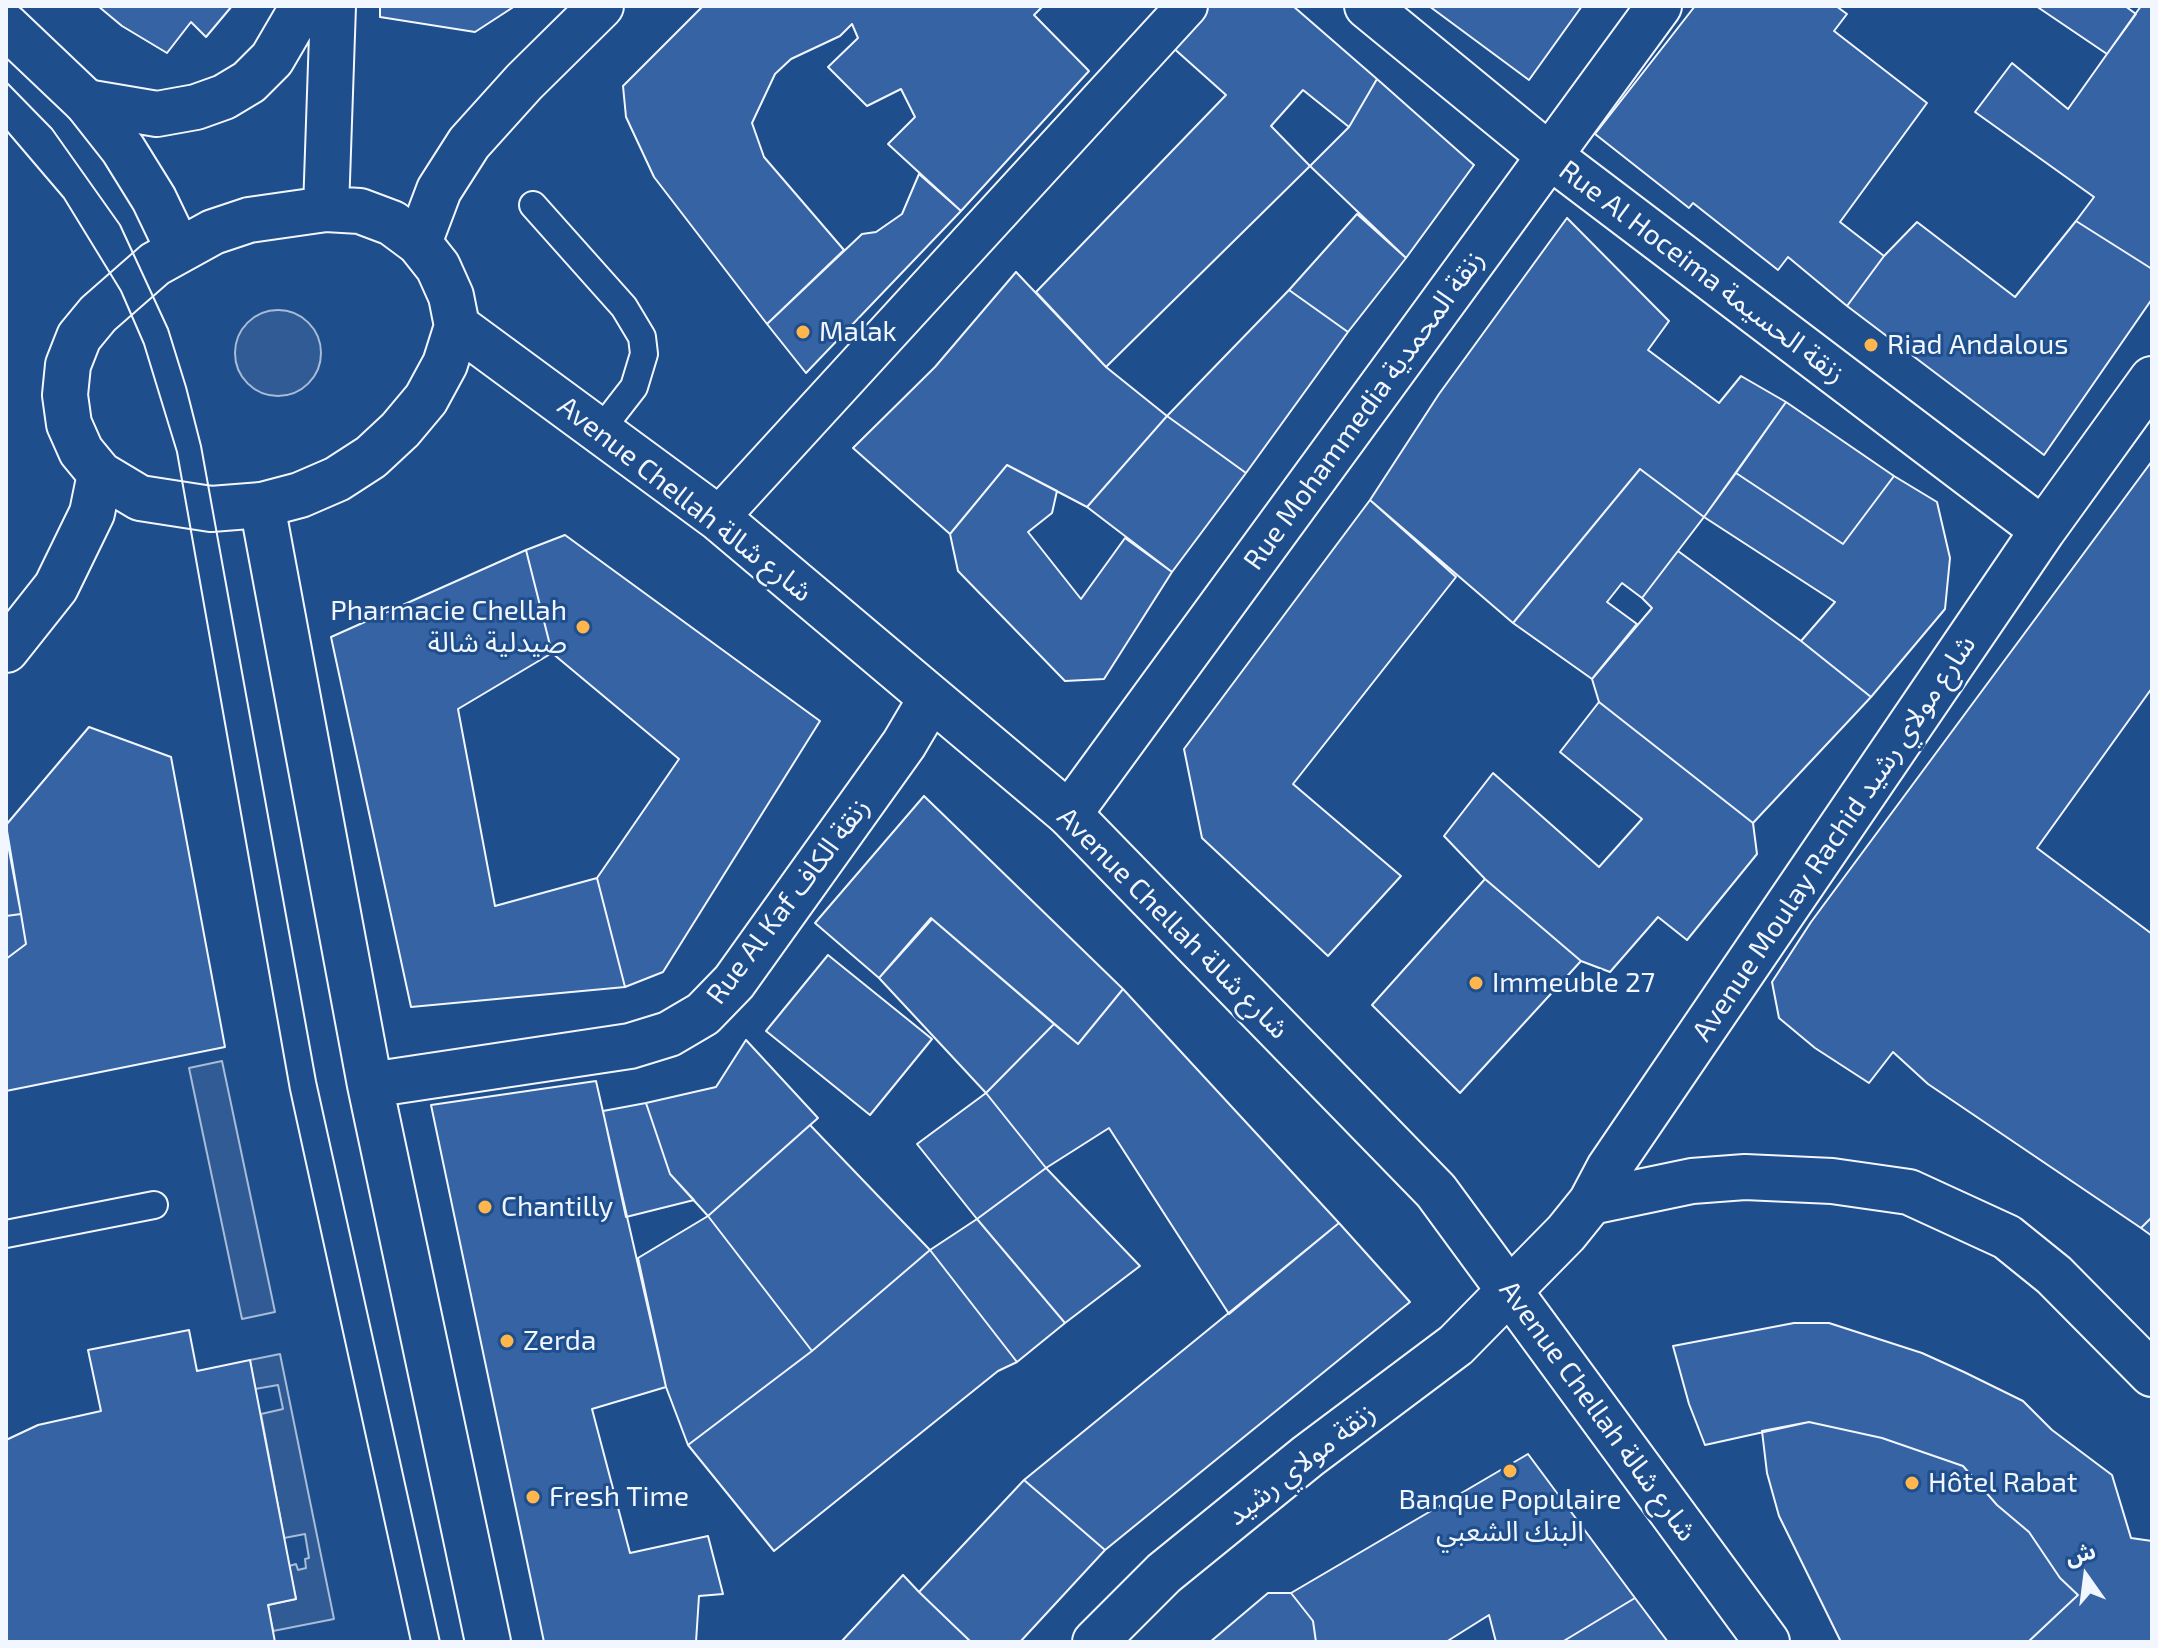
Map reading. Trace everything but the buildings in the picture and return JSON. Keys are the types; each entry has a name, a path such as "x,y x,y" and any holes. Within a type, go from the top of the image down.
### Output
{"street":[{"path":"86,102 157,114 196,107 224,97 249,82 272,59 303,6"},
{"path":"326,209 333,6"},
{"path":"419,243 439,190 469,143 524,82 601,6"},
{"path":"718,518 1187,6"},
{"name":"Rue Al Hoceima زنقة الحسيمة","path":"1367,6 1551,157 2043,530"},
{"name":"Rue Mohammedia زنقة المحمدية","path":"1069,814 1659,6"},
{"path":"6,26 86,102 123,149 154,199 178,249"},
{"path":"326,209 360,211 392,223 419,243 438,267 451,296 457,326 445,364 426,399 400,430 371,457 337,479 300,495 262,505 211,509 140,498 100,474 81,451 69,424 65,395 68,365 79,337 132,282 178,249 249,220 326,209"},
{"name":"Avenue Chellah شارع شالة","path":"457,326 531,377 599,432 718,518 930,700 1069,814 1436,1191 1767,1642"},
{"name":"Avenue Moulay Rachid شارع مولاي رشيد","path":"1511,1292 1591,1202 1609,1168 2043,530 2152,379"},
{"path":"6,650 56,587 92,513 100,474"},
{"path":"262,505 370,1085 488,1642"},
{"name":"Rue Al Kaf زنقة الكاف","path":"370,1085 630,1046 669,1034 703,1014 734,982 904,744 930,700"},
{"path":"1591,1202 1692,1181 1745,1177 1832,1181 1909,1192 2007,1237 2054,1275 2152,1374"},
{"name":"زنقة مولاي رشيد","path":"1095,1642 1164,1573 1308,1456 1456,1345 1511,1292"}],"lane":[{"path":"533,205 624,307 642,337 644,354 638,379 599,432"},
{"path":"6,1234 154,1205"}],"shaded area":[{"path":"278,310 302,317 314,329 321,353 314,377 302,389 278,396 254,389 242,377 235,353 242,329 254,317"},
{"path":"222,1061 275,1312 242,1319 189,1068"},
{"path":"280,1354 334,1619 273,1631 268,1605 296,1599 289,1566 296,1564 298,1570 306,1568 305,1559 309,1558 305,1534 284,1538 261,1414 283,1409 278,1385 255,1389 250,1360"}],"tram line":[{"path":"6,82 52,129 120,225 168,329 186,387 201,446 316,1081 440,1642"},
{"path":"6,130 64,198 121,291 144,344 177,452 290,1090 411,1642"}],"place":[{"name":"Malak","path":"803,332"},
{"name":"Riad Andalous","path":"1871,345"},
{"name":"Pharmacie Chellah صيدلية شالة","path":"583,627"},
{"name":"Immeuble 27","path":"1476,983"},
{"name":"Chantilly","path":"485,1207"},
{"name":"Zerda","path":"507,1341"},
{"name":"Banque Populaire البنك الشعبي","path":"1510,1471"},
{"name":"Hôtel Rabat","path":"1912,1483"},
{"name":"Fresh Time","path":"533,1497"}]}
